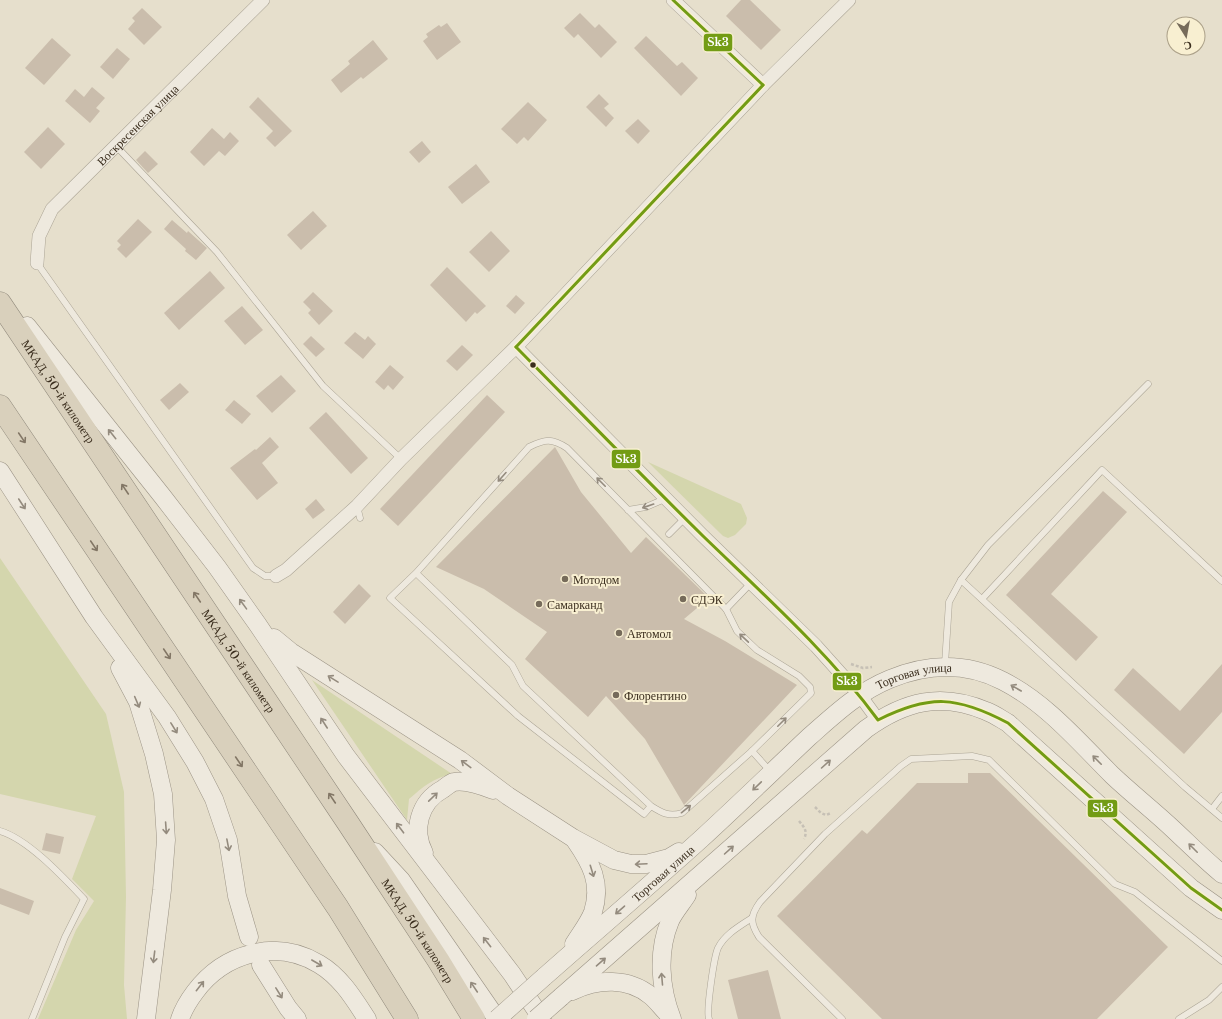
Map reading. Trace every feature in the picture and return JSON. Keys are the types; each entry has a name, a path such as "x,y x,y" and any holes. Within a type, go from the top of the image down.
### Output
{"highway":[{"name":"МКАД, 50-й километр","path":"0,304 348,822 438,960 474,1019"},
{"path":"0,406 338,908 407,1019"}],"street":[{"name":"Воскресенская улица","path":"37,263 39,236 52,209 263,0"},
{"path":"673,0 763,84"},
{"path":"276,576 286,570 358,512 401,459 516,347 763,84 849,0"},
{"path":"0,293 163,497 258,625 346,756 512,974 542,1019"},
{"path":"516,347 816,646 859,694 878,720"},
{"path":"0,471 94,617 167,717 195,762 214,799 228,840 237,896 249,937"},
{"path":"94,617 138,702 154,754 163,794 166,847 146,1019"},
{"path":"258,625 291,652 460,760 508,796 573,838 614,860 631,864 646,864 669,858 701,838"},
{"name":"Торговая улица","path":"497,1019 701,838 839,710 859,694 891,678 930,668 945,666 962,667 982,671 1025,694 1047,711 1127,790 1174,829 1206,861 1222,874"},
{"path":"536,1019 856,738 878,720 916,703 936,700 962,703 987,711 1008,723 1191,888 1222,910"},
{"path":"432,870 420,844 418,827 420,813 429,800 440,790 454,782 474,783 508,796"},
{"path":"348,822 401,880 497,1019"},
{"path":"566,957 592,913 595,901 596,886 593,870 586,856 573,838"},
{"path":"672,1018 663,990 661,963 664,939 670,920 700,876"},
{"path":"180,1019 191,997 203,981 214,972 234,959 247,954 264,951 285,952 305,957 320,964 337,978 350,992 367,1019"},
{"path":"262,965 288,1008 297,1019"},
{"path":"561,997 583,986 603,982 622,982 636,986 652,996 672,1018"}],"lane":[{"path":"116,146 218,252 323,386 401,459"},
{"path":"37,263 253,568 265,576 276,576"},
{"path":"945,666 949,602 961,580 988,545 1148,384"},
{"path":"416,573 512,665 523,686 651,806 669,815 682,813 752,751 811,693 812,691 809,685 799,676 757,650 737,631 726,609 567,448 552,440 539,442 529,447 416,573 390,598 518,716 644,814 651,806"},
{"path":"982,599 1102,470 1222,581"},
{"path":"628,510 644,508 667,498"},
{"path":"669,534 686,518"},
{"path":"961,580 1179,781 1222,818"},
{"path":"726,609 752,583"},
{"path":"752,751 771,772"},
{"path":"842,1019 759,937 752,926 752,918 755,909 760,902 825,834 901,766 911,759 972,756 989,760 1115,884 1135,892 1222,961"},
{"path":"1212,809 1222,796"},
{"path":"0,831 6,832 24,842 70,884 84,899 65,937 32,1019"},
{"path":"709,1019 707,1015 707,1004 718,949 728,934 752,918"},
{"path":"1179,1019 1209,1000 1222,987"}],"path":[{"path":"846,660 863,668 872,667"},
{"path":"815,807 821,813 826,815 835,811"},
{"path":"799,821 806,829 807,834 801,843"}],"green space":[{"path":"648,462 741,504 747,518 746,524 735,535 728,538 723,536"},
{"path":"0,558 106,714 124,792 126,897 124,985 127,1019 38,1019 76,930 94,901 72,879 96,816 0,794"},
{"path":"312,680 452,774 434,781 409,799 407,820"}],"building":[{"path":"741,0 750,0 781,30 761,50 726,16"},
{"path":"142,8 162,27 144,45 128,29 135,21 132,18"},
{"path":"580,13 595,28 599,24 617,42 601,58 578,34 574,38 564,28"},
{"path":"447,23 461,42 437,60 423,41 428,37 426,34 439,25 441,27"},
{"path":"646,36 677,66 682,62 698,78 681,96 634,48"},
{"path":"52,38 71,55 44,85 25,68"},
{"path":"373,40 388,59 363,79 361,77 341,93 331,80 350,64 348,61"},
{"path":"117,48 130,59 113,79 100,67"},
{"path":"92,87 105,98 96,108 100,111 90,123 65,101 75,89 84,97"},
{"path":"599,94 609,104 604,108 614,118 606,127 586,107"},
{"path":"258,97 292,131 275,147 266,138 273,131 249,107"},
{"path":"528,102 547,120 528,141 524,137 517,144 501,129"},
{"path":"638,119 650,131 638,144 625,131"},
{"path":"48,127 65,144 41,169 24,152"},
{"path":"212,128 224,139 230,132 239,141 225,156 219,151 204,166 190,152"},
{"path":"422,141 431,152 419,163 409,152"},
{"path":"145,151 158,164 148,173 136,160"},
{"path":"476,164 490,182 462,204 448,187"},
{"path":"313,211 327,226 301,250 287,235"},
{"path":"138,219 152,232 126,258 117,249 121,245 117,241"},
{"path":"172,220 187,233 188,231 207,248 196,260 164,229"},
{"path":"491,231 510,251 489,272 469,252"},
{"path":"447,267 486,306 477,314 475,312 466,322 430,285"},
{"path":"210,271 225,288 179,330 164,313"},
{"path":"313,292 333,311 319,325 308,313 311,310 303,302"},
{"path":"516,295 525,303 515,314 506,306"},
{"path":"242,306 263,330 245,345 224,321"},
{"path":"355,332 365,340 368,336 376,344 363,359 344,343"},
{"path":"311,336 325,349 316,357 303,344"},
{"path":"462,345 473,355 457,371 446,361"},
{"path":"390,365 404,377 393,390 388,385 384,390 375,382"},
{"path":"281,375 296,391 272,413 256,396"},
{"path":"180,383 189,392 169,410 160,400"},
{"path":"487,395 505,412 398,526 380,509"},
{"path":"234,400 251,414 242,424 225,410"},
{"path":"326,412 368,458 351,474 309,428"},
{"path":"270,437 279,447 262,463 278,483 257,500 230,468 255,449 256,450"},
{"path":"555,447 581,492 631,553 646,537 709,598 684,619 725,641 797,685 684,805 645,739 606,696 588,717 525,659 547,632 484,589 436,567"},
{"path":"1103,491 1127,512 1051,594 1098,637 1076,661 1006,595"},
{"path":"316,499 325,510 313,519 305,509"},
{"path":"359,584 371,596 345,624 333,612"},
{"path":"1222,664 1222,712 1184,754 1114,690 1133,668 1180,711"},
{"path":"968,773 990,773 1168,947 1097,1019 882,1019 777,916 862,830 867,834 917,783 968,783"},
{"path":"46,833 64,837 60,854 42,850"},
{"path":"0,888 34,901 29,915 0,904"},
{"path":"768,970 781,1019 738,1019 728,980"}],"transit line":[{"name":"Sk3","path":"673,0 763,85"},
{"name":"Sk3","path":"516,347 763,85"},
{"name":"Sk3","path":"516,347 679,513 817,647 859,695 878,720 913,706 929,702 943,702 958,703 973,707 1008,723 1191,888 1222,910"}],"place":[{"name":"Мотодом","path":"565,579"},
{"name":"СДЭК","path":"683,599"},
{"name":"Самарканд","path":"539,604"},
{"name":"Автомол","path":"619,633"},
{"name":"Флорентино","path":"616,695"}]}
